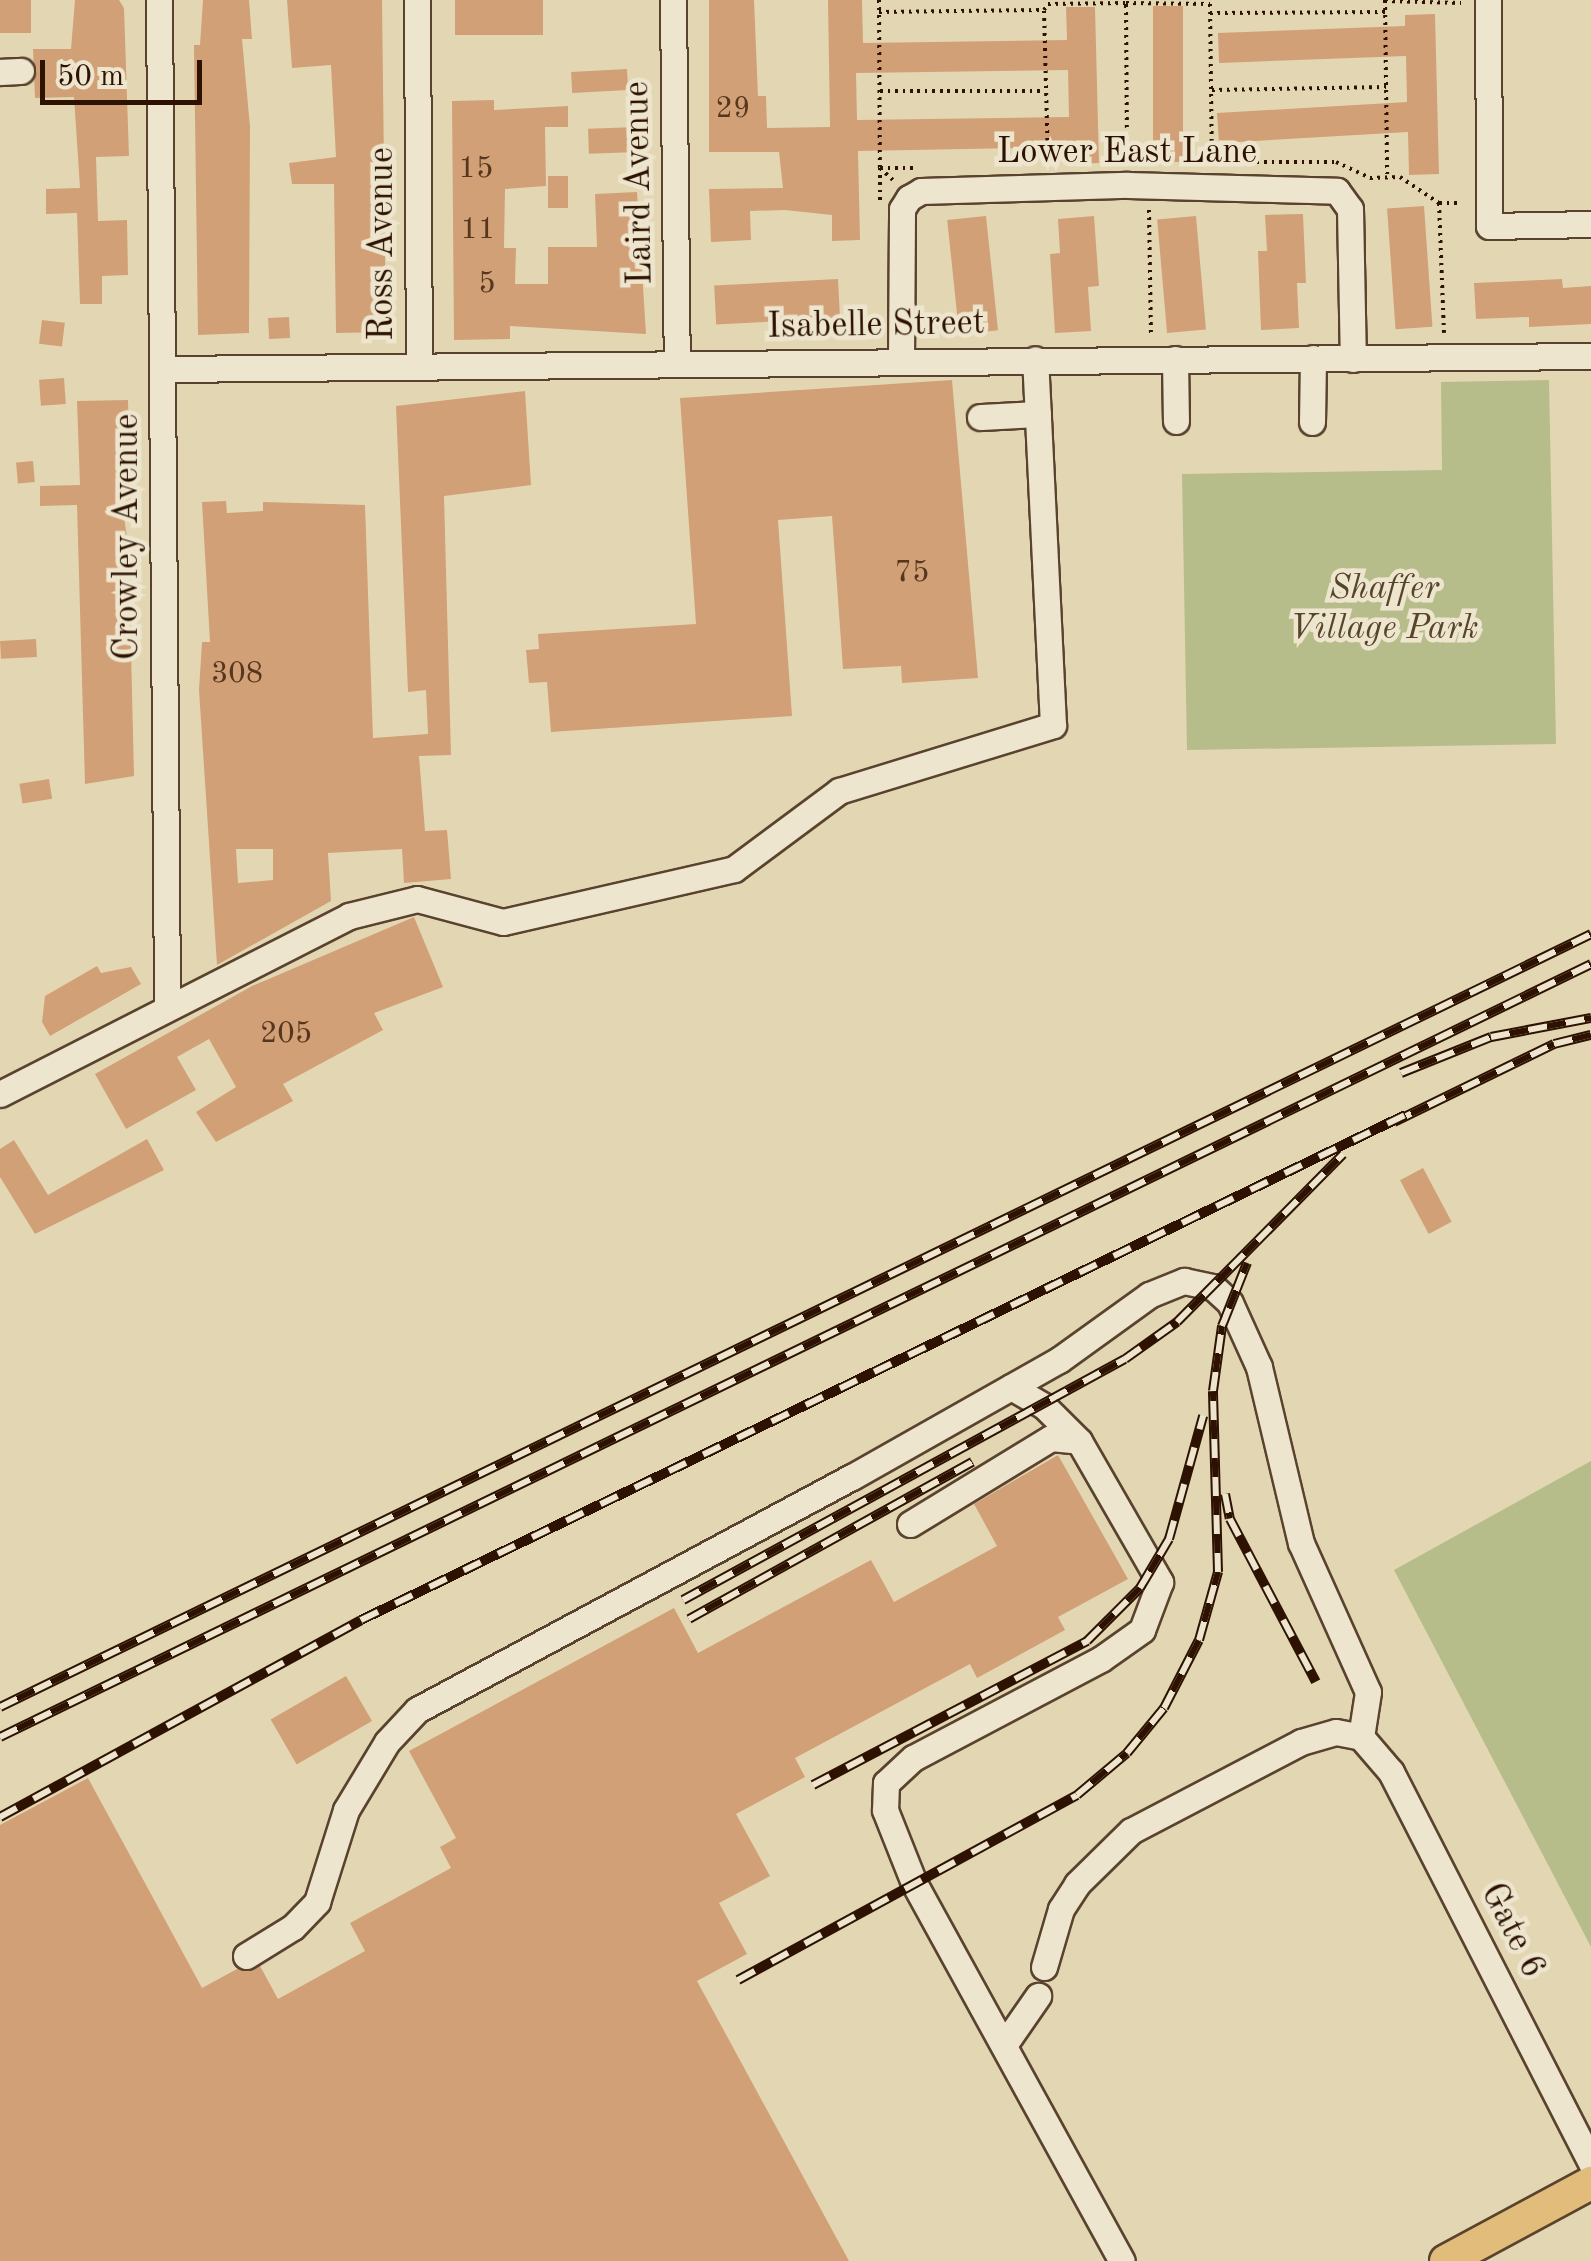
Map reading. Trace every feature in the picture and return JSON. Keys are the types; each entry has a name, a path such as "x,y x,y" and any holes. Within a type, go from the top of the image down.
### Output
{"main road":[{"path":"1446,2261 1591,2183"}],"street":[{"name":"Crowley Avenue","path":"159,0 167,1003"},
{"name":"Ross Avenue","path":"417,0 419,367"},
{"name":"Laird Avenue","path":"673,0 677,364"},
{"path":"1488,0 1489,226 1591,224"},
{"name":"Lower East Lane","path":"901,189 1128,185 1327,188 1346,198 1353,358"},
{"path":"901,189 901,360"},
{"name":"Isabelle Street","path":"162,370 1591,356"},
{"path":"1312,422 1313,358"},
{"path":"1176,359 1176,421"},
{"path":"0,1094 167,1003 350,916 417,899 503,922 734,869 839,791 1053,725 1035,360"},
{"path":"980,417 1038,414"},
{"path":"246,1956 294,1926 317,1902 346,1810 387,1742 416,1710 1011,1388 1167,1285 1199,1282 1230,1303 1259,1367 1301,1543 1362,1673 1369,1705 1361,1737 1336,1732 1301,1742 1131,1832 1077,1884 1062,1909 1044,1967"},
{"path":"1011,1388 1044,1407 1080,1441 1160,1582 1142,1630 1102,1659 913,1758 886,1783 885,1810 914,1883 1122,2261"},
{"path":"910,1524 1050,1438 1080,1441"},
{"name":"Gate 6","path":"1361,1737 1391,1772 1591,2163"},
{"path":"1004,2045 1038,1996"}],"path":[{"path":"879,0 880,168 901,189"},
{"path":"934,10 935,0"},
{"path":"1312,0 1312,12"},
{"path":"1126,1 1128,170"},
{"path":"1048,166 1044,10 1048,4 1126,1 1210,4 1212,162"},
{"path":"1461,3 1385,1 1385,12 1388,174 1439,203 1462,203"},
{"path":"879,12 1044,10"},
{"path":"1210,13 1385,12"},
{"path":"1212,90 1386,87"},
{"path":"880,91 1047,90"},
{"path":"1149,202 1151,345"},
{"path":"1439,203 1444,336"}],"green space":[{"name":"Shaffer Village Park","path":"1549,380 1556,744 1187,750 1182,474 1442,470 1441,382"},
{"path":"1591,1461 1591,1947 1394,1570"}],"building":[{"path":"0,0 31,0 31,33 0,33"},
{"path":"75,0 119,0 124,8 129,156 96,157 98,221 127,220 128,275 102,276 102,304 80,304 77,213 46,214 46,189 80,188 74,97 35,98 33,49 71,49"},
{"path":"203,0 249,0 252,39 242,39 250,127 249,333 198,335 194,45 200,45"},
{"path":"287,0 382,0 386,332 336,333 334,184 292,184 289,163 336,157 331,65 292,68"},
{"path":"455,0 543,0 543,35 455,35"},
{"path":"709,0 754,0 758,96 766,96 767,128 830,127 828,0 862,0 863,43 1067,40 1066,7 1095,7 1099,163 1070,164 1070,147 858,151 860,240 832,241 832,215 785,210 750,211 751,240 711,242 709,189 783,188 779,152 709,152","holes":["1068,70 1069,117 857,120 856,73"]},
{"path":"1153,6 1183,6 1183,162 1153,162"},
{"path":"1435,14 1439,174 1409,175 1408,132 1219,143 1217,113 1407,102 1406,56 1219,63 1218,33 1405,26 1405,15"},
{"path":"627,69 628,90 572,93 571,72"},
{"path":"494,100 494,110 568,106 568,127 545,127 546,186 505,189 504,248 516,248 515,284 548,284 548,247 597,247 595,194 637,192 646,334 510,326 510,339 454,340 452,101"},
{"path":"637,127 638,152 589,154 588,129"},
{"path":"548,176 568,176 568,208 548,208"},
{"path":"1424,206 1432,327 1396,329 1387,209"},
{"path":"1303,214 1306,283 1297,283 1299,328 1261,330 1258,251 1267,251 1265,215"},
{"path":"986,216 998,330 959,334 947,220"},
{"path":"1094,216 1099,286 1088,287 1091,331 1055,333 1050,254 1060,253 1058,219"},
{"path":"1196,216 1206,330 1167,333 1157,219"},
{"path":"838,279 840,318 716,324 714,285"},
{"path":"1562,279 1563,288 1591,286 1591,324 1529,327 1529,317 1476,319 1474,283"},
{"path":"289,317 290,338 269,339 268,318"},
{"path":"42,320 65,323 62,347 39,344"},
{"path":"64,378 66,404 41,406 39,380"},
{"path":"952,380 978,678 902,683 901,666 843,669 832,516 778,520 792,716 551,732 547,682 529,683 526,650 539,649 538,634 696,624 680,398"},
{"path":"525,391 531,485 444,496 451,755 419,756 425,831 447,830 451,879 404,883 402,849 328,853 331,901 217,965 199,690 202,642 210,642 202,502 226,501 227,513 263,511 263,502 365,505 373,738 428,734 426,690 408,692 396,406","holes":["236,849 273,849 273,880 238,883"]},
{"path":"128,400 131,510 123,511 132,569 123,571 124,608 130,607 134,776 85,784 77,505 40,506 40,486 80,485 77,401"},
{"path":"33,461 35,482 18,483 16,462"},
{"path":"36,639 37,657 1,659 0,641"},
{"path":"49,779 52,799 22,803 19,784"},
{"path":"414,917 443,987 374,1013 383,1030 283,1084 293,1101 216,1142 196,1112 236,1087 209,1039 177,1057 196,1090 126,1129 95,1074 252,986"},
{"path":"97,966 101,973 131,967 141,984 50,1036 42,1022 45,996"},
{"path":"147,1139 164,1170 35,1234 0,1177 0,1149 14,1140 48,1195"},
{"path":"1423,1168 1452,1222 1429,1234 1400,1180"},
{"path":"1058,1455 1128,1579 1058,1617 1065,1630 977,1678 970,1664 795,1758 805,1777 736,1814 770,1876 719,1903 747,1954 697,1981 849,2261 0,2261 0,1825 88,1778 202,1988 237,1969 260,1966 278,1999 365,1951 350,1923 451,1868 440,1847 456,1838 409,1751 674,1608 698,1653 871,1560 894,1602 997,1546 974,1504"},
{"path":"346,1676 372,1721 297,1765 271,1720"}],"railway":[{"path":"0,1707 1591,934"},
{"path":"0,1737 1591,964"},
{"path":"1401,1073 1491,1037 1591,1018"},
{"path":"1394,1122 1554,1044 1591,1035"},
{"path":"0,1817 361,1620 1405,1115"},
{"path":"683,1600 1125,1359 1177,1322 1343,1154"},
{"path":"738,1980 1077,1795 1127,1753 1164,1708 1199,1640 1218,1572 1213,1391 1222,1326 1247,1263"},
{"path":"813,1785 1087,1641 1140,1588 1169,1539 1203,1416"},
{"path":"689,1619 972,1462"},
{"path":"1225,1494 1230,1519 1316,1682"}]}
